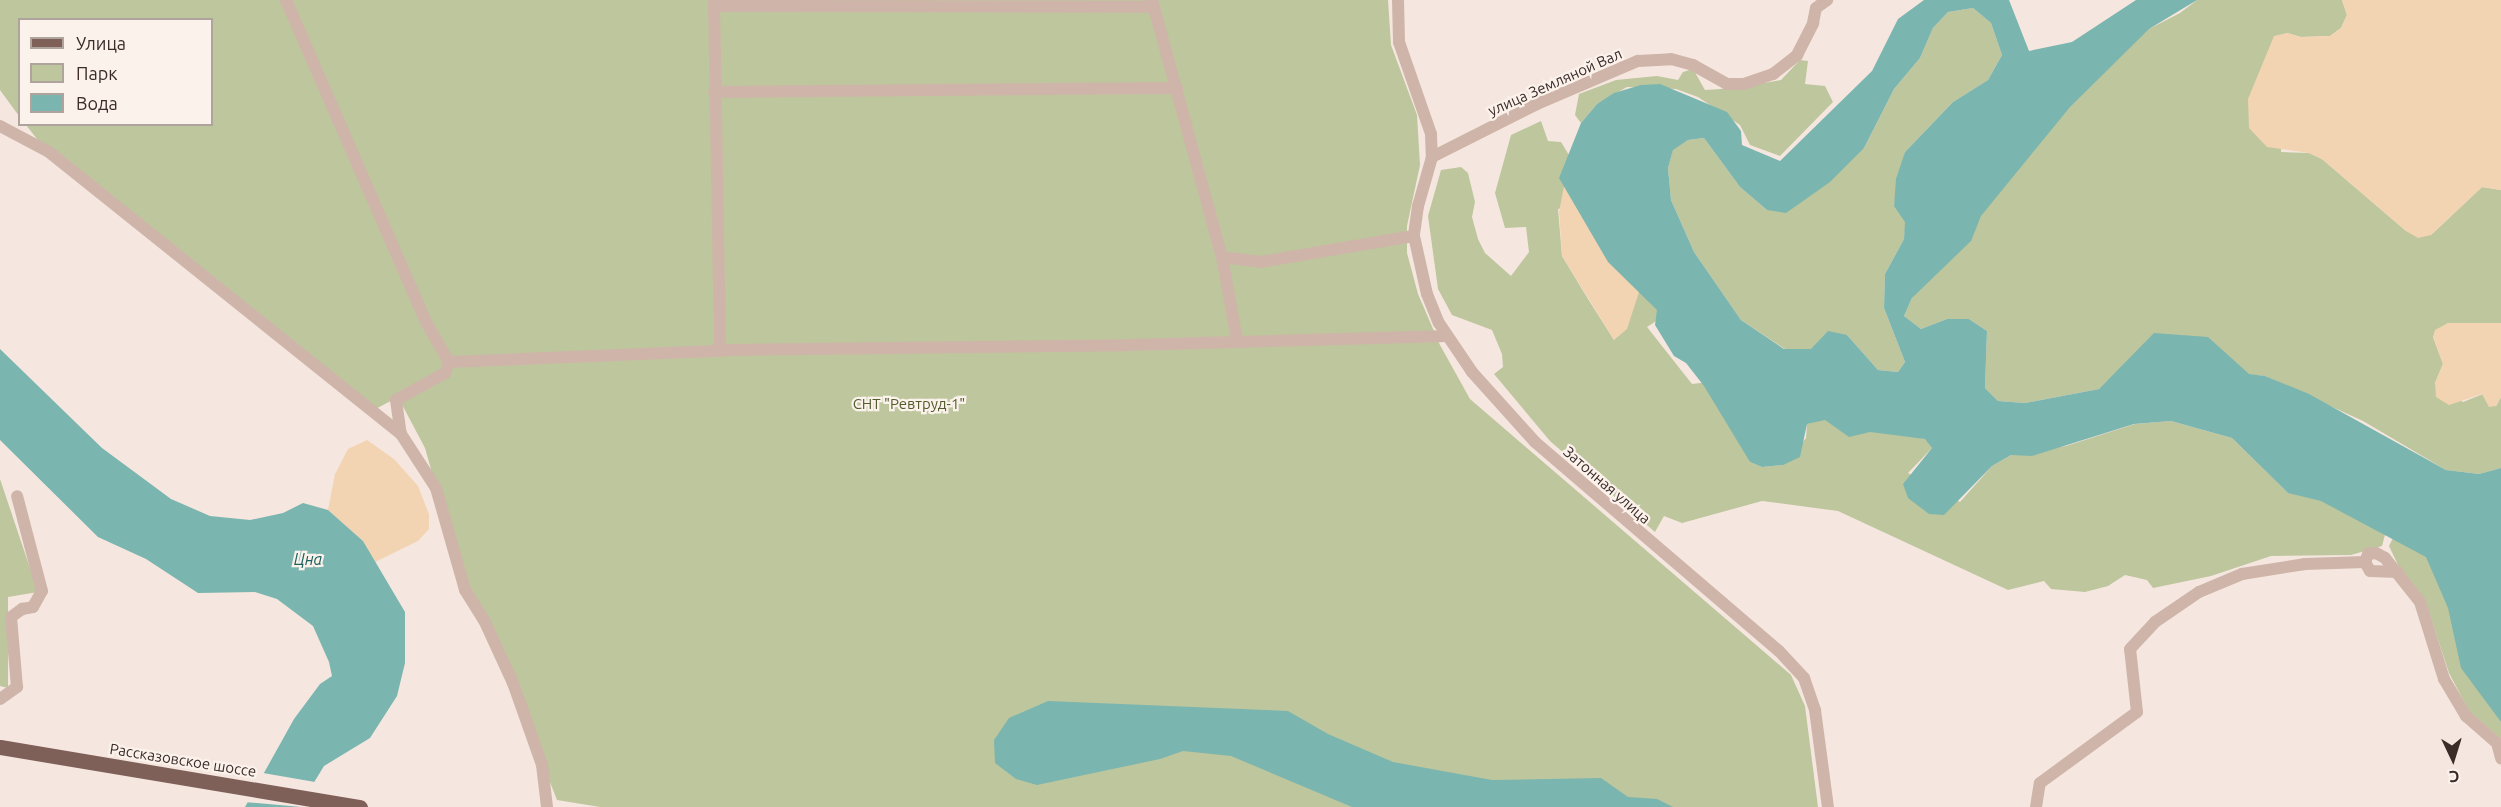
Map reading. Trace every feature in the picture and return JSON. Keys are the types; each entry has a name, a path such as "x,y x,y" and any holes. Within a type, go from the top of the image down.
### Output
{"main road":[{"name":"Рассказовское шоссе","path":"0,747 360,807"}],"street":[{"path":"286,0 426,322 449,362 445,373 396,400 401,434"},
{"path":"1398,0 1399,42 1425,111 1432,157"},
{"name":"улица Земляной Вал","path":"1432,157 1537,104 1638,61 1671,59 1693,65 1727,84 1744,84 1773,74 1797,55 1813,23 1814,4 1827,0"},
{"path":"720,350 714,3 1152,3 1222,257 1237,340"},
{"path":"714,93 1177,87"},
{"path":"0,126 49,152 401,434 436,488 465,590 484,620 513,682 542,765 547,807"},
{"name":"Затонная улица","path":"1432,157 1418,206 1414,236 1427,294 1447,336 1500,406 1542,448 1794,666 1811,694 1828,807"},
{"path":"1222,257 1260,262 1414,236"},
{"path":"449,362 720,350 1128,345 1237,340 1447,336"},
{"path":"0,699 17,687 11,617 22,609 33,607 42,591 17,496"},
{"path":"2036,807 2040,783 2137,712 2130,649 2155,622 2199,592 2242,574 2305,564 2365,562 2367,554 2376,553 2398,572 2420,602 2444,679 2466,716 2498,743 2501,758"}],"green space":[{"name":"СНТ \"Ревтруд-1\"","path":"0,0 1388,0 1391,45 1417,115 1420,165 1407,226 1407,253 1418,294 1440,345 1470,399 1791,675 1805,706 1818,807 600,807 557,800 503,662 465,590 425,448 398,397 370,412 41,144 27,126 213,126 213,18 18,18 18,115 0,90"},
{"path":"2197,0 2342,0 2347,15 2341,28 2330,36 2301,37 2287,33 2281,152 2309,153 2322,159 2406,231 2431,235 2482,187 2501,190 2501,323 2448,323 2433,337 2443,364 2435,383 2463,402 2483,394 2496,406 2501,397 2501,468 2479,474 2446,470 2363,421 2265,376 2125,364 2099,389 2025,403 1998,401 1985,388 1987,331 1969,319 1947,319 1921,329 1904,316 1912,298 2069,70 2180,13"},
{"path":"1973,8 1991,23 2002,55 1988,80 1953,102 1905,152 1894,205 1906,222 1904,239 1885,274 1884,308 1905,362 1898,372 1878,370 1847,335 1811,349 1785,349 1741,320 1694,252 1671,200 1668,168 1673,149 1688,140 1704,138 1740,187 1767,210 1864,148 1894,89 1920,58 1933,28 1948,12"},
{"path":"1800,60 1808,61 1805,84 1825,86 1833,102 1780,156 1750,145 1740,125 1698,97 1676,89 1627,87 1597,104 1581,123 1575,115 1579,94 1616,80 1657,76 1678,80 1683,72 1693,69 1705,90 1736,88 1781,80"},
{"path":"1541,121 1548,141 1561,142 1572,160 1566,207 1558,209 1562,256 1588,299 1614,340 1644,280 1667,314 1647,327 1692,384 1709,382 1750,462 1762,467 1783,465 1806,438 1807,424 1825,419 1926,439 1932,448 1908,473 1960,502 1992,466 2011,455 2066,446 2135,424 2171,421 2232,438 2287,492 2291,487 2387,527 2382,546 2351,555 2271,556 2211,576 2153,588 2147,580 2125,575 2108,586 2085,592 2051,589 2044,581 2008,590 1838,511 1762,501 1682,523 1664,516 1655,532 1550,441 1494,374 1503,367 1502,354 1492,330 1452,315 1438,289 1428,216 1441,170 1461,167 1468,173 1475,202 1472,217 1478,239 1485,253 1511,276 1529,252 1526,227 1505,228 1495,193 1511,135"},
{"path":"0,479 38,592 8,597 8,688 0,686"},
{"path":"2399,526 2422,526 2501,696 2501,739 2469,711 2449,673 2425,600 2398,565 2389,546"}],"sand":[{"path":"2342,0 2501,0 2501,190 2482,187 2431,235 2418,238 2406,231 2322,159 2309,153 2267,147 2249,128 2248,99 2274,36 2287,33 2301,37 2330,36 2341,28 2347,15"},
{"path":"1564,186 1639,292 1627,329 1614,340 1562,256 1559,212"},
{"path":"2448,323 2501,323 2501,397 2496,406 2489,407 2482,394 2449,405 2436,397 2435,383 2443,364 2433,337 2435,330"},
{"path":"367,440 394,459 418,486 429,514 429,529 418,541 375,562 363,541 328,510 335,474 348,449"}],"water":[{"path":"1924,0 2009,0 2029,51 2072,42 2136,0 2197,0 2149,29 2070,107 1981,216 1971,241 1912,298 1904,316 1921,329 1947,319 1969,319 1987,331 1985,388 1998,401 2025,403 2099,389 2154,333 2208,337 2249,374 2265,376 2309,394 2446,470 2479,474 2501,468 2501,722 2461,668 2448,608 2426,557 2321,501 2288,493 2232,438 2171,421 2134,424 2032,456 2011,455 1992,466 1944,515 1929,514 1908,498 1903,484 1932,448 1925,439 1870,432 1849,437 1825,420 1807,424 1800,457 1783,465 1762,467 1750,462 1704,386 1686,363 1674,356 1655,325 1657,310 1608,262 1559,178 1581,123 1597,104 1614,93 1641,85 1660,84 1727,112 1741,131 1742,145 1780,161 1872,71 1898,19","holes":["1973,8 1991,23 2002,55 1988,80 1953,102 1905,152 1896,179 1894,206 1905,222 1904,239 1885,274 1884,308 1905,362 1898,372 1878,370 1847,335 1828,331 1811,349 1784,349 1741,320 1694,252 1671,200 1668,168 1673,150 1688,140 1704,138 1740,187 1767,210 1786,213 1830,182 1864,148 1894,89 1920,58 1933,28 1948,12"]},
{"name":"Цна","path":"0,349 102,448 171,499 210,516 250,520 283,513 303,503 328,510 363,541 405,612 405,663 397,696 370,738 324,766 299,807 245,807 294,719 320,684 332,676 329,662 313,626 277,599 255,592 198,593 146,559 98,537 0,440"},
{"path":"1048,701 1288,711 1328,734 1393,762 1492,780 1601,778 1628,797 1657,799 1673,807 1352,807 1231,756 1183,751 1160,759 1037,785 1016,779 995,763 994,740 1009,718"}],"pier":[{"path":"263,773 315,782 302,807 244,802"}]}
